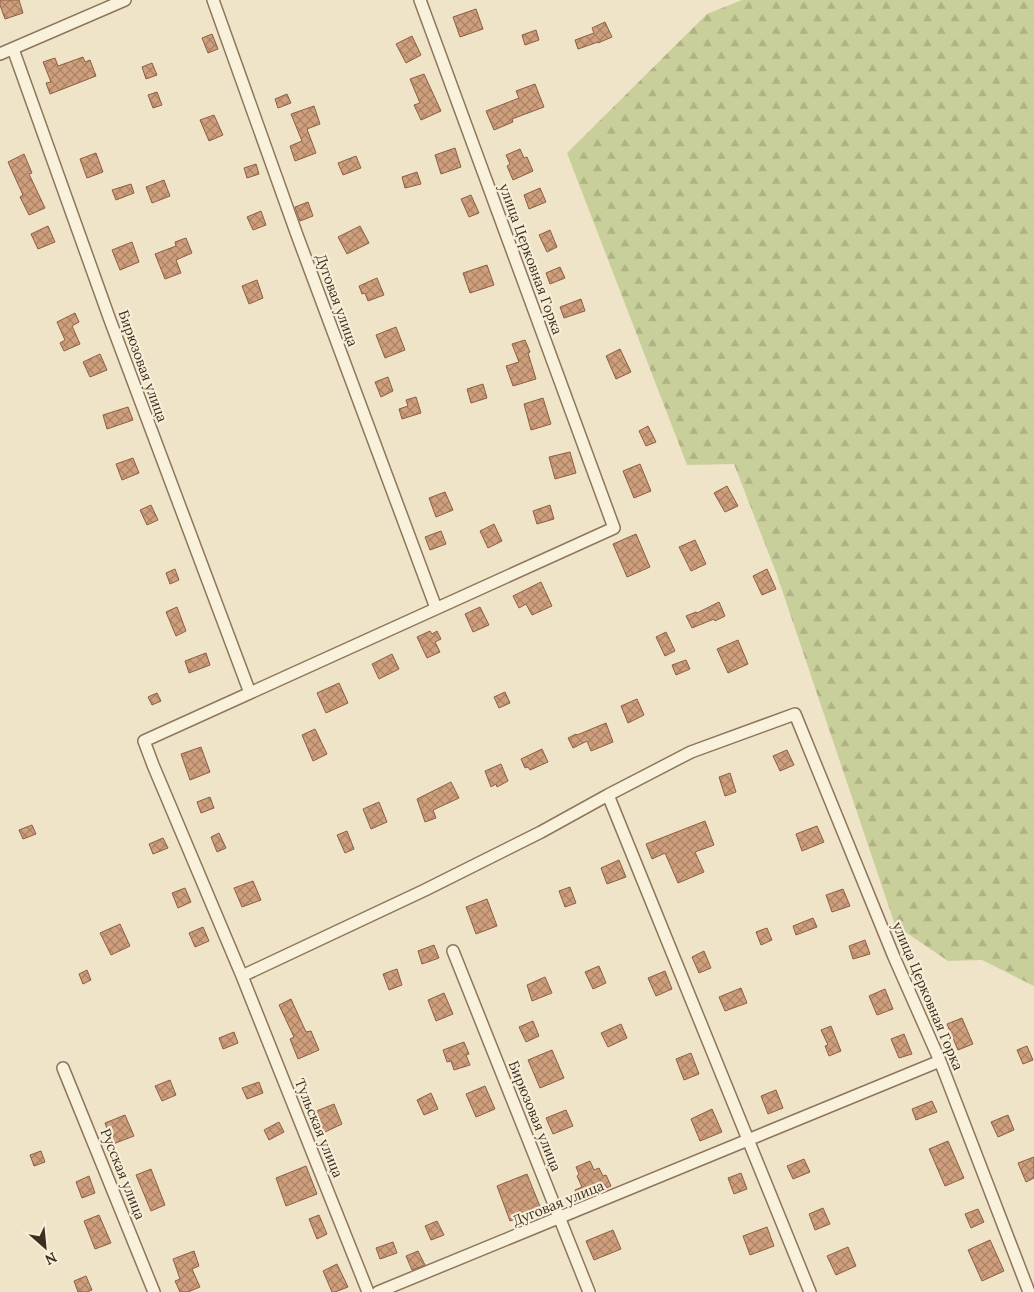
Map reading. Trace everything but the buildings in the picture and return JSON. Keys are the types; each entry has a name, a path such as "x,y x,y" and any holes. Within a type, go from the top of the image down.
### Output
{"street":[{"path":"0,54 125,0"},
{"name":"Дуговая улица","path":"213,0 297,235 436,608"},
{"name":"улица Церковная Горка","path":"420,0 614,528 436,608"},
{"name":"Бирюзовая улица","path":"12,49 110,320 250,693"},
{"path":"250,693 436,608"},
{"name":"Тульская улица","path":"250,693 144,741 242,976 368,1292"},
{"name":"улица Церковная Горка","path":"608,795 691,752 795,714 894,957 940,1061 1029,1292"},
{"path":"242,976 425,890 541,832 608,795 810,1292"},
{"name":"Бирюзовая улица","path":"454,951 589,1292"},
{"name":"Дуговая улица","path":"378,1292 940,1061"},
{"name":"Русская улица","path":"63,1068 154,1292"}],"green space":[{"path":"742,0 1034,0 1034,986 982,960 948,961 895,925 777,575 734,464 687,465 567,153 707,14"}]}
